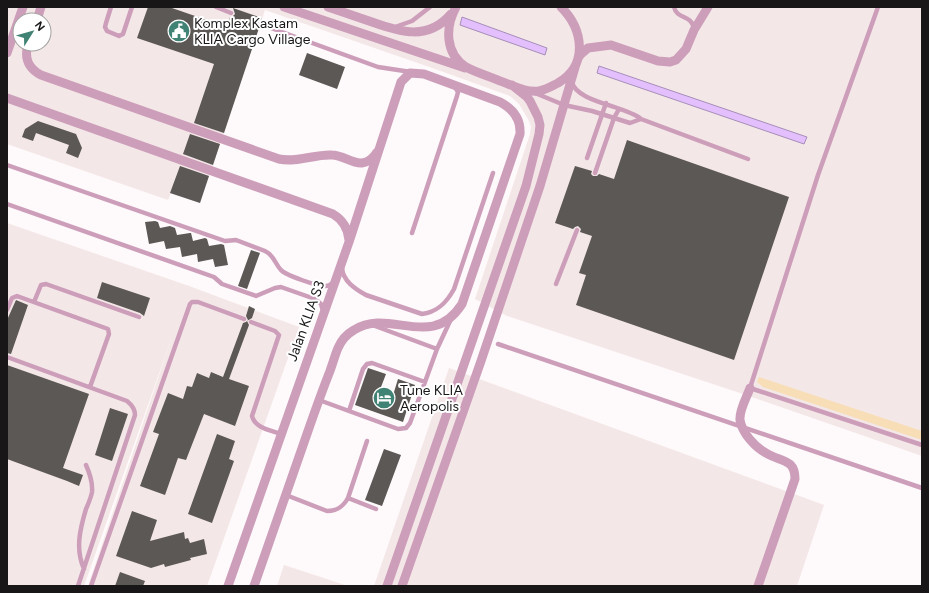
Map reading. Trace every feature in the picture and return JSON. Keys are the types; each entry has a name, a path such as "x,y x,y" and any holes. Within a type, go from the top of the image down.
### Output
{"street":[{"path":"7,53 23,7"},
{"path":"284,7 453,65 475,71"},
{"path":"328,7 408,32 423,31 437,26 443,22 455,8"},
{"path":"455,8 448,28 449,41 451,48 460,62 466,67 475,71 512,85 537,91 551,87 568,76 577,61 579,45 577,32 571,19 561,7"},
{"path":"402,586 481,361 540,186 580,54 588,48 611,45 658,61 670,62 680,58 686,49 694,30 708,7"},
{"path":"27,52 27,61 35,72 41,75 279,159 291,160 330,155 341,156 354,162 363,162 371,158 380,147"},
{"path":"254,586 338,348 353,330 369,324 387,323 424,328 434,326 452,317 465,298 519,140 520,124 515,114 505,105 424,74 415,72"},
{"name":"Jalan KLIA S3","path":"228,586 336,280 401,82 407,75 415,72"},
{"path":"387,586 526,186 539,134 538,117 534,108 526,97 512,85"},
{"path":"7,98 338,216 346,227 349,242"},
{"path":"750,388 741,411 740,419 742,426 756,445 767,454 785,461 793,468 795,474 795,480 758,586"}],"lane":[{"path":"111,7 105,27 107,31 120,36 123,34 132,7"},
{"path":"216,7 231,13"},
{"path":"382,25 395,27 406,24 417,18 430,7"},
{"path":"674,7 677,13 690,20 694,30"},
{"path":"878,7 818,175 750,388 922,446"},
{"path":"260,24 378,66 415,72"},
{"path":"571,80 572,85 577,91 593,100 606,103 635,114 641,120 748,160"},
{"path":"412,233 458,96 456,89 450,84"},
{"path":"525,89 564,105 602,114 630,123 641,120"},
{"path":"587,158 606,103"},
{"path":"595,173 614,118 619,109"},
{"path":"7,165 225,241 236,240 265,251 272,256 282,272 320,286 327,286 336,280"},
{"path":"343,258 342,271 344,277 352,286 366,295 422,314 436,310 448,299 454,288 493,173"},
{"path":"7,204 214,277 219,283 252,295 260,295 278,287 308,296 321,304 323,315"},
{"path":"556,284 577,230"},
{"path":"34,302 41,286 46,284 139,317"},
{"path":"7,310 11,300 14,296 17,296 108,329 109,334 90,387"},
{"path":"91,586 189,306 192,302 198,302 244,319"},
{"path":"319,400 398,429 406,428 410,423 437,348 452,317"},
{"path":"251,322 275,331 279,336 252,416 256,424 259,426 281,434"},
{"path":"369,324 437,348"},
{"path":"498,344 922,488"},
{"path":"7,357 90,387 130,403 133,407 135,416 78,586"},
{"path":"349,411 363,369 367,364 372,363 425,382"},
{"path":"286,495 327,511 338,509 346,502 348,498 367,441"},
{"path":"84,569 81,562 79,547 80,529 92,492 91,478 86,465"},
{"path":"348,498 376,509"}],"shaded area":[{"path":"7,7 922,7 922,456 740,393 507,316 475,299 530,134 531,126 519,104 510,96 265,10 200,203 171,193 168,200 7,144"},
{"path":"462,17 547,48 545,55 460,25"},
{"path":"599,66 807,137 804,144 597,73"},
{"path":"7,223 189,286 299,327 207,586 88,586 173,334 84,586 7,586"},
{"path":"449,368 824,505 797,586 374,586"},
{"path":"759,377 922,431 922,440 763,387 757,382"},
{"path":"284,565 348,586 277,586"}],"building":[{"path":"148,7 169,7 227,27 230,17 235,14 233,8 262,18 261,21 256,23 259,28 224,133 194,123 214,64 137,38"},
{"path":"307,53 345,67 337,89 299,75"},
{"path":"38,121 76,134 82,148 78,158 66,153 69,145 36,133 33,141 22,137 25,129"},
{"path":"190,134 220,144 213,165 183,154"},
{"path":"627,140 789,197 734,360 576,305 586,275 579,273 592,236 580,232 581,229 578,226 573,229 555,223 575,166 592,171 591,174 593,176 597,176 599,174 614,179"},
{"path":"180,166 209,176 200,203 170,193"},
{"path":"145,222 158,222 160,228 170,226 175,228 177,235 191,233 193,241 205,238 207,239 209,246 224,245 228,265 215,267 213,259 198,262 197,254 182,257 180,247 166,249 164,241 149,244"},
{"path":"251,250 260,253 247,289 238,286"},
{"path":"102,282 150,298 144,316 140,313 97,298"},
{"path":"16,300 28,305 11,354 7,353 7,320"},
{"path":"249,306 255,309 252,318 247,321 246,316"},
{"path":"247,321 249,325 229,379 249,386 235,426 204,414 186,460 178,458 165,495 140,486 159,434 153,432 168,393 183,399 187,386 192,387 197,373 209,378 211,372 223,377 243,323"},
{"path":"7,365 89,394 63,468 83,475 79,486 7,459"},
{"name":"Tune KLIA Aeropolis","path":"368,368 386,374 381,387 394,392 398,379 415,385 403,422 355,405"},
{"path":"110,408 128,414 112,461 95,455"},
{"path":"217,434 235,441 229,459 234,461 212,523 188,514"},
{"path":"384,449 401,455 382,506 365,500"},
{"path":"132,511 157,520 150,541 184,532 185,539 188,538 190,543 204,539 207,554 190,558 191,560 165,567 164,564 151,568 116,556"},
{"path":"120,572 145,581 143,586 115,586"}],"place":[{"name":"Komplex Kastam KLIA Cargo Village","path":"179,31"},
{"name":"Tune KLIA Aeropolis","path":"384,398"}]}
